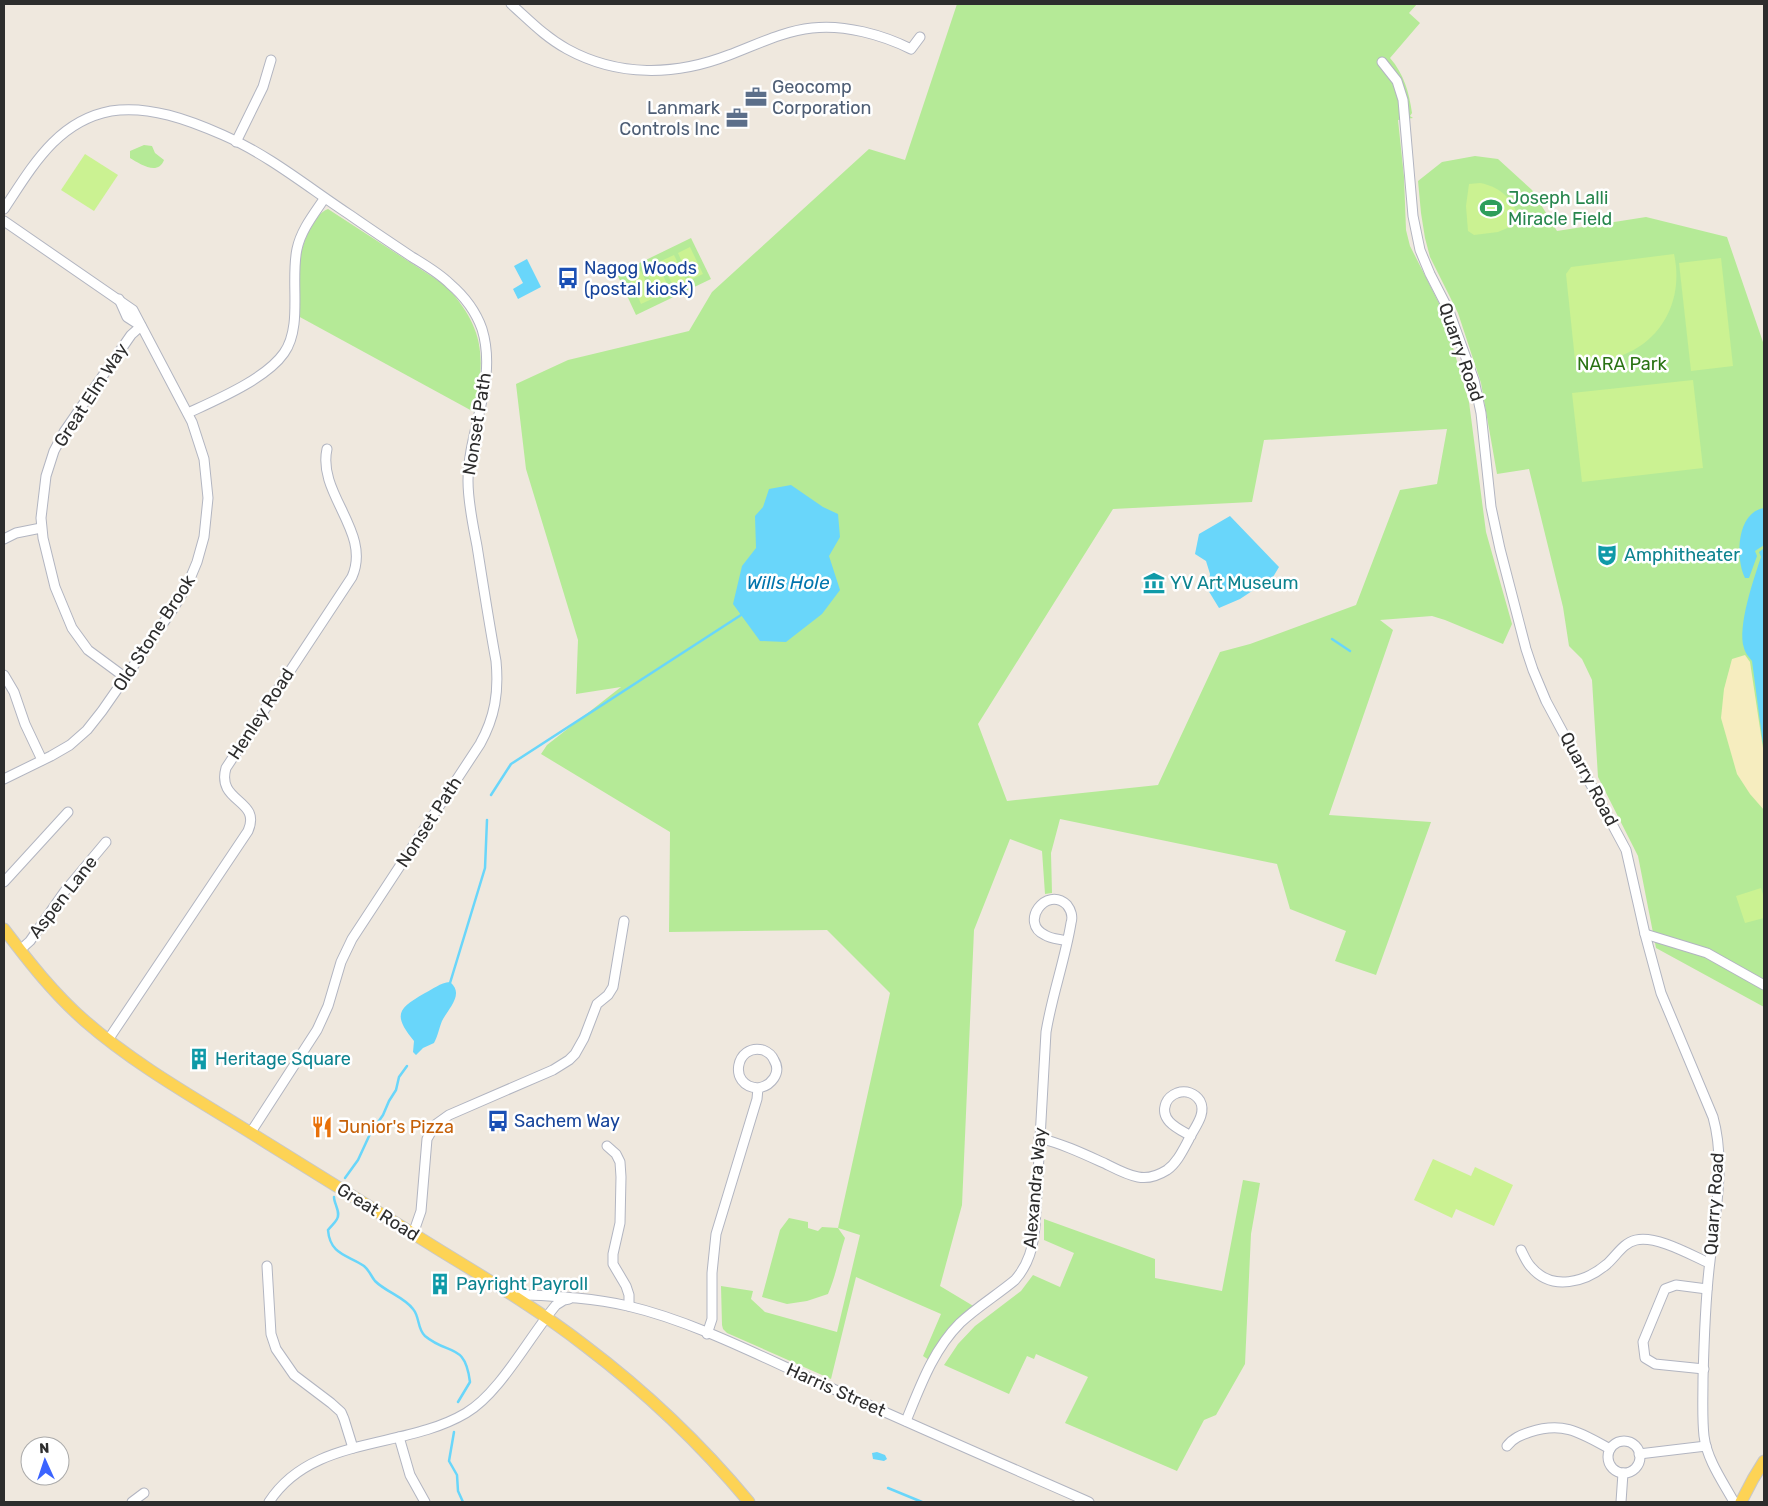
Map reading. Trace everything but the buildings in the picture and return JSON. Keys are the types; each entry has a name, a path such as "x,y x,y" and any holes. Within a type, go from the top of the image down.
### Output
{"main road":[{"name":"Great Road","path":"4,928 61,998 108,1040 152,1071 546,1317 599,1356 656,1404 710,1457 749,1502"},
{"path":"1741,1502 1752,1479 1764,1461"}],"street":[{"path":"511,4 546,36 576,53 611,66 647,71 669,70 703,64 785,34 814,28 846,28 896,41 911,49 920,38"},
{"path":"236,142 263,87 271,60"},
{"name":"Quarry Road","path":"1382,62 1397,81 1403,100 1413,216 1420,250 1449,311 1474,380 1481,413 1491,506 1498,541 1526,648 1546,701 1626,850 1645,934 1661,993 1717,1133 1719,1151 1717,1198 1707,1289 1704,1436 1714,1466 1734,1502"},
{"name":"Nonset Path","path":"4,208 39,158 56,138 77,123 98,114 123,110 160,114 199,125 262,156 450,284 469,305 481,328 487,360 486,381 472,445 468,482 470,508 496,661 497,697 492,720 480,744 352,939 341,962 328,1006 317,1030 251,1132"},
{"path":"188,414 260,375 284,354 293,328 294,273 298,247 303,233 324,199"},
{"name":"Old Stone Brook","path":"4,221 133,310 197,434 206,472 208,498 204,537 197,562 187,586 126,678 87,730 65,748 4,779"},
{"name":"Great Elm Way","path":"126,678 88,650 72,628 55,587 41,528 44,486 54,451 64,432 131,334 141,326"},
{"name":"Henley Road","path":"108,1040 248,831 251,819 249,811 226,788 224,775 226,768 356,569 358,555 354,539 326,472 325,458 327,449"},
{"path":"4,539 16,533 41,528"},
{"path":"4,675 14,692 25,724 42,760"},
{"path":"4,882 68,812"},
{"name":"Aspen Lane","path":"20,950 30,941 65,892 106,842"},
{"name":"Alexandra Way","path":"906,1421 927,1372 944,1342 965,1319 1015,1280 1027,1263 1031,1253 1035,1227 1046,1032 1067,941 1072,918 1068,907 1062,902 1054,900 1042,903 1035,913 1034,921 1037,929 1046,936 1067,941"},
{"path":"413,1234 421,1211 426,1147 430,1131 449,1115 553,1070 575,1054 584,1038 597,1004 608,995 613,987 624,921"},
{"path":"1645,934 1707,953 1764,986"},
{"path":"756,1049 765,1051 772,1056 777,1068 775,1076 770,1083 758,1088 744,1082 739,1075 738,1067 742,1056 756,1049"},
{"path":"707,1334 712,1319 712,1273 716,1234 746,1131 755,1108 758,1088"},
{"path":"1040,1138 1070,1148 1126,1174 1145,1178 1158,1174 1169,1169 1178,1159 1191,1136 1200,1118 1202,1106 1198,1099 1192,1094 1180,1092 1170,1098 1166,1105 1165,1113 1170,1123 1191,1136"},
{"path":"607,1146 616,1154 620,1162 621,1177 620,1223 612,1264 626,1286 629,1295 629,1306"},
{"path":"1521,1250 1531,1267 1539,1274 1548,1279 1566,1283 1582,1280 1597,1272 1628,1243 1638,1239 1648,1239 1666,1245 1709,1263"},
{"path":"266,1266 271,1334 276,1349 294,1375 341,1412 353,1448"},
{"path":"1704,1369 1655,1364 1645,1358 1643,1342 1665,1289 1676,1286 1707,1289"},
{"name":"Harris Street","path":"511,1294 576,1298 629,1306 707,1334 1089,1502"},
{"path":"269,1502 280,1488 298,1472 322,1459 353,1448 443,1424 474,1408 492,1390 559,1302 576,1298"},
{"path":"1507,1446 1522,1434 1540,1428 1557,1427 1581,1433 1610,1448"},
{"path":"399,1437 412,1480 425,1502"},
{"path":"1627,1441 1635,1446 1639,1454 1637,1466 1632,1471 1623,1473 1614,1470 1609,1463 1608,1454 1610,1448 1617,1442 1627,1441"},
{"path":"1639,1454 1706,1446"},
{"path":"1621,1502 1623,1473"},
{"path":"132,1502 144,1493"}],"green space":[{"path":"957,4 1417,4 1409,13 1420,23 1390,58 1399,70 1405,84 1412,113 1410,116 1413,118 1398,120 1404,177 1406,230 1410,246 1441,307 1469,402 1486,532 1512,624 1503,644 1432,616 1380,620 1393,630 1329,815 1431,822 1376,975 1335,961 1346,931 1290,909 1277,864 1060,819 1051,853 1052,893 1045,894 1042,851 1010,839 974,930 962,1205 940,1286 975,1307 929,1360 923,1356 941,1314 856,1277 831,1379 727,1333 723,1329 721,1286 753,1291 751,1299 765,1312 837,1332 860,1235 838,1228 890,993 827,930 669,932 670,832 541,754 547,745 621,687 576,694 578,640 526,469 516,384 568,360 689,331 712,292 869,149 905,160","holes":["1447,429 1437,484 1400,490 1356,605 1250,644 1220,652 1158,785 1007,801 978,724 1113,509 1252,502 1264,440"]},
{"path":"144,145 152,146 155,153 164,160 161,165 153,168 148,167 130,158 130,151"},
{"path":"85,154 118,175 94,211 61,190"},
{"name":"NARA Park","path":"1475,156 1498,159 1532,190 1557,231 1646,217 1727,237 1764,345 1764,1007 1656,948 1638,856 1598,777 1592,680 1582,659 1569,646 1563,607 1529,469 1497,474 1481,383 1458,313 1430,257 1425,238 1418,181 1442,162"},
{"name":"Joseph Lalli Miracle Field","path":"1480,183 1495,188 1506,196 1515,208 1519,223 1498,232 1474,235 1468,231 1466,206 1469,184"},
{"path":"328,209 445,285 458,301 468,315 479,344 481,359 480,375 474,412 298,316 298,281 303,247 315,221 320,214"},
{"path":"691,238 711,279 636,315 617,274"},
{"path":"690,247 703,274 690,280 678,253"},
{"path":"1674,254 1676,277 1673,299 1666,318 1654,334 1638,347 1619,356 1598,361 1575,360 1566,274 1571,267"},
{"path":"674,255 687,282 674,288 661,261"},
{"path":"1721,258 1733,366 1691,371 1679,263"},
{"path":"657,263 670,290 658,295 645,269"},
{"path":"641,271 654,298 641,304 629,277"},
{"path":"1693,380 1703,468 1582,482 1572,393"},
{"path":"1761,888 1764,898 1764,918 1745,923 1736,896"},
{"path":"1433,1159 1471,1176 1475,1167 1513,1185 1494,1226 1456,1209 1452,1218 1414,1200"},
{"path":"1243,1180 1260,1183 1251,1234 1245,1364 1216,1415 1204,1420 1177,1471 1065,1423 1088,1377 1036,1354 1034,1359 1027,1356 1009,1394 944,1365 958,1344 975,1326 1021,1291 1033,1275 1060,1287 1074,1253 1044,1240 1044,1219 1155,1259 1155,1278 1222,1291"},
{"path":"789,1218 808,1222 808,1228 818,1231 822,1227 838,1228 845,1238 828,1294 807,1301 787,1304 762,1297 780,1230"}],"sand":[{"path":"1745,655 1750,662 1764,755 1764,810 1750,794 1737,774 1721,718 1724,689 1732,659"}],"water":[{"path":"527,259 541,287 518,299 513,289 523,283 514,266"},
{"name":"Wills Hole","path":"791,485 823,507 838,514 840,537 829,556 840,590 822,614 786,642 760,641 733,604 742,566 756,548 755,516 763,507 769,489"},
{"path":"1764,508 1764,545 1755,551 1757,556 1749,578 1745,578 1739,548 1743,526 1755,511"},
{"path":"1230,516 1279,567 1273,577 1240,599 1219,608 1208,590 1210,574 1206,561 1195,554 1199,534"},
{"path":"1763,549 1764,752 1752,661 1745,652 1742,639 1747,602 1761,557 1759,552"},
{"path":"450,982 456,991 454,1002 442,1021 434,1043 423,1048 416,1055 413,1052 414,1041 403,1025 401,1013 404,1008 416,999 440,985"},
{"path":"877,1452 885,1455 887,1459 884,1461 873,1459 872,1453"}],"waterway":[{"path":"491,795 511,764 741,615"},
{"path":"1332,639 1350,651"},
{"path":"450,983 485,868 487,820"},
{"path":"345,1178 358,1160 370,1134 383,1115 396,1090 399,1077 407,1066"},
{"path":"334,1197 338,1216 328,1230 332,1245 341,1253 364,1266 379,1285 409,1305 415,1312 422,1333 425,1336 460,1355 468,1369 470,1382 458,1402"},
{"path":"454,1432 449,1461 457,1475 458,1491 463,1502"},
{"path":"888,1488 922,1502"}],"place":[{"name":"Geocomp Corporation","path":"756,97"},
{"name":"Lanmark Controls Inc","path":"737,118"},
{"name":"Joseph Lalli Miracle Field","path":"1491,208"},
{"name":"Nagog Woods (postal kiosk)","path":"568,278"},
{"name":"Amphitheater","path":"1607,555"},
{"name":"YV Art Museum","path":"1154,583"},
{"name":"Heritage Square","path":"199,1059"},
{"name":"Sachem Way","path":"498,1121"},
{"name":"Junior's Pizza","path":"322,1127"},
{"name":"Payright Payroll","path":"440,1284"}]}
